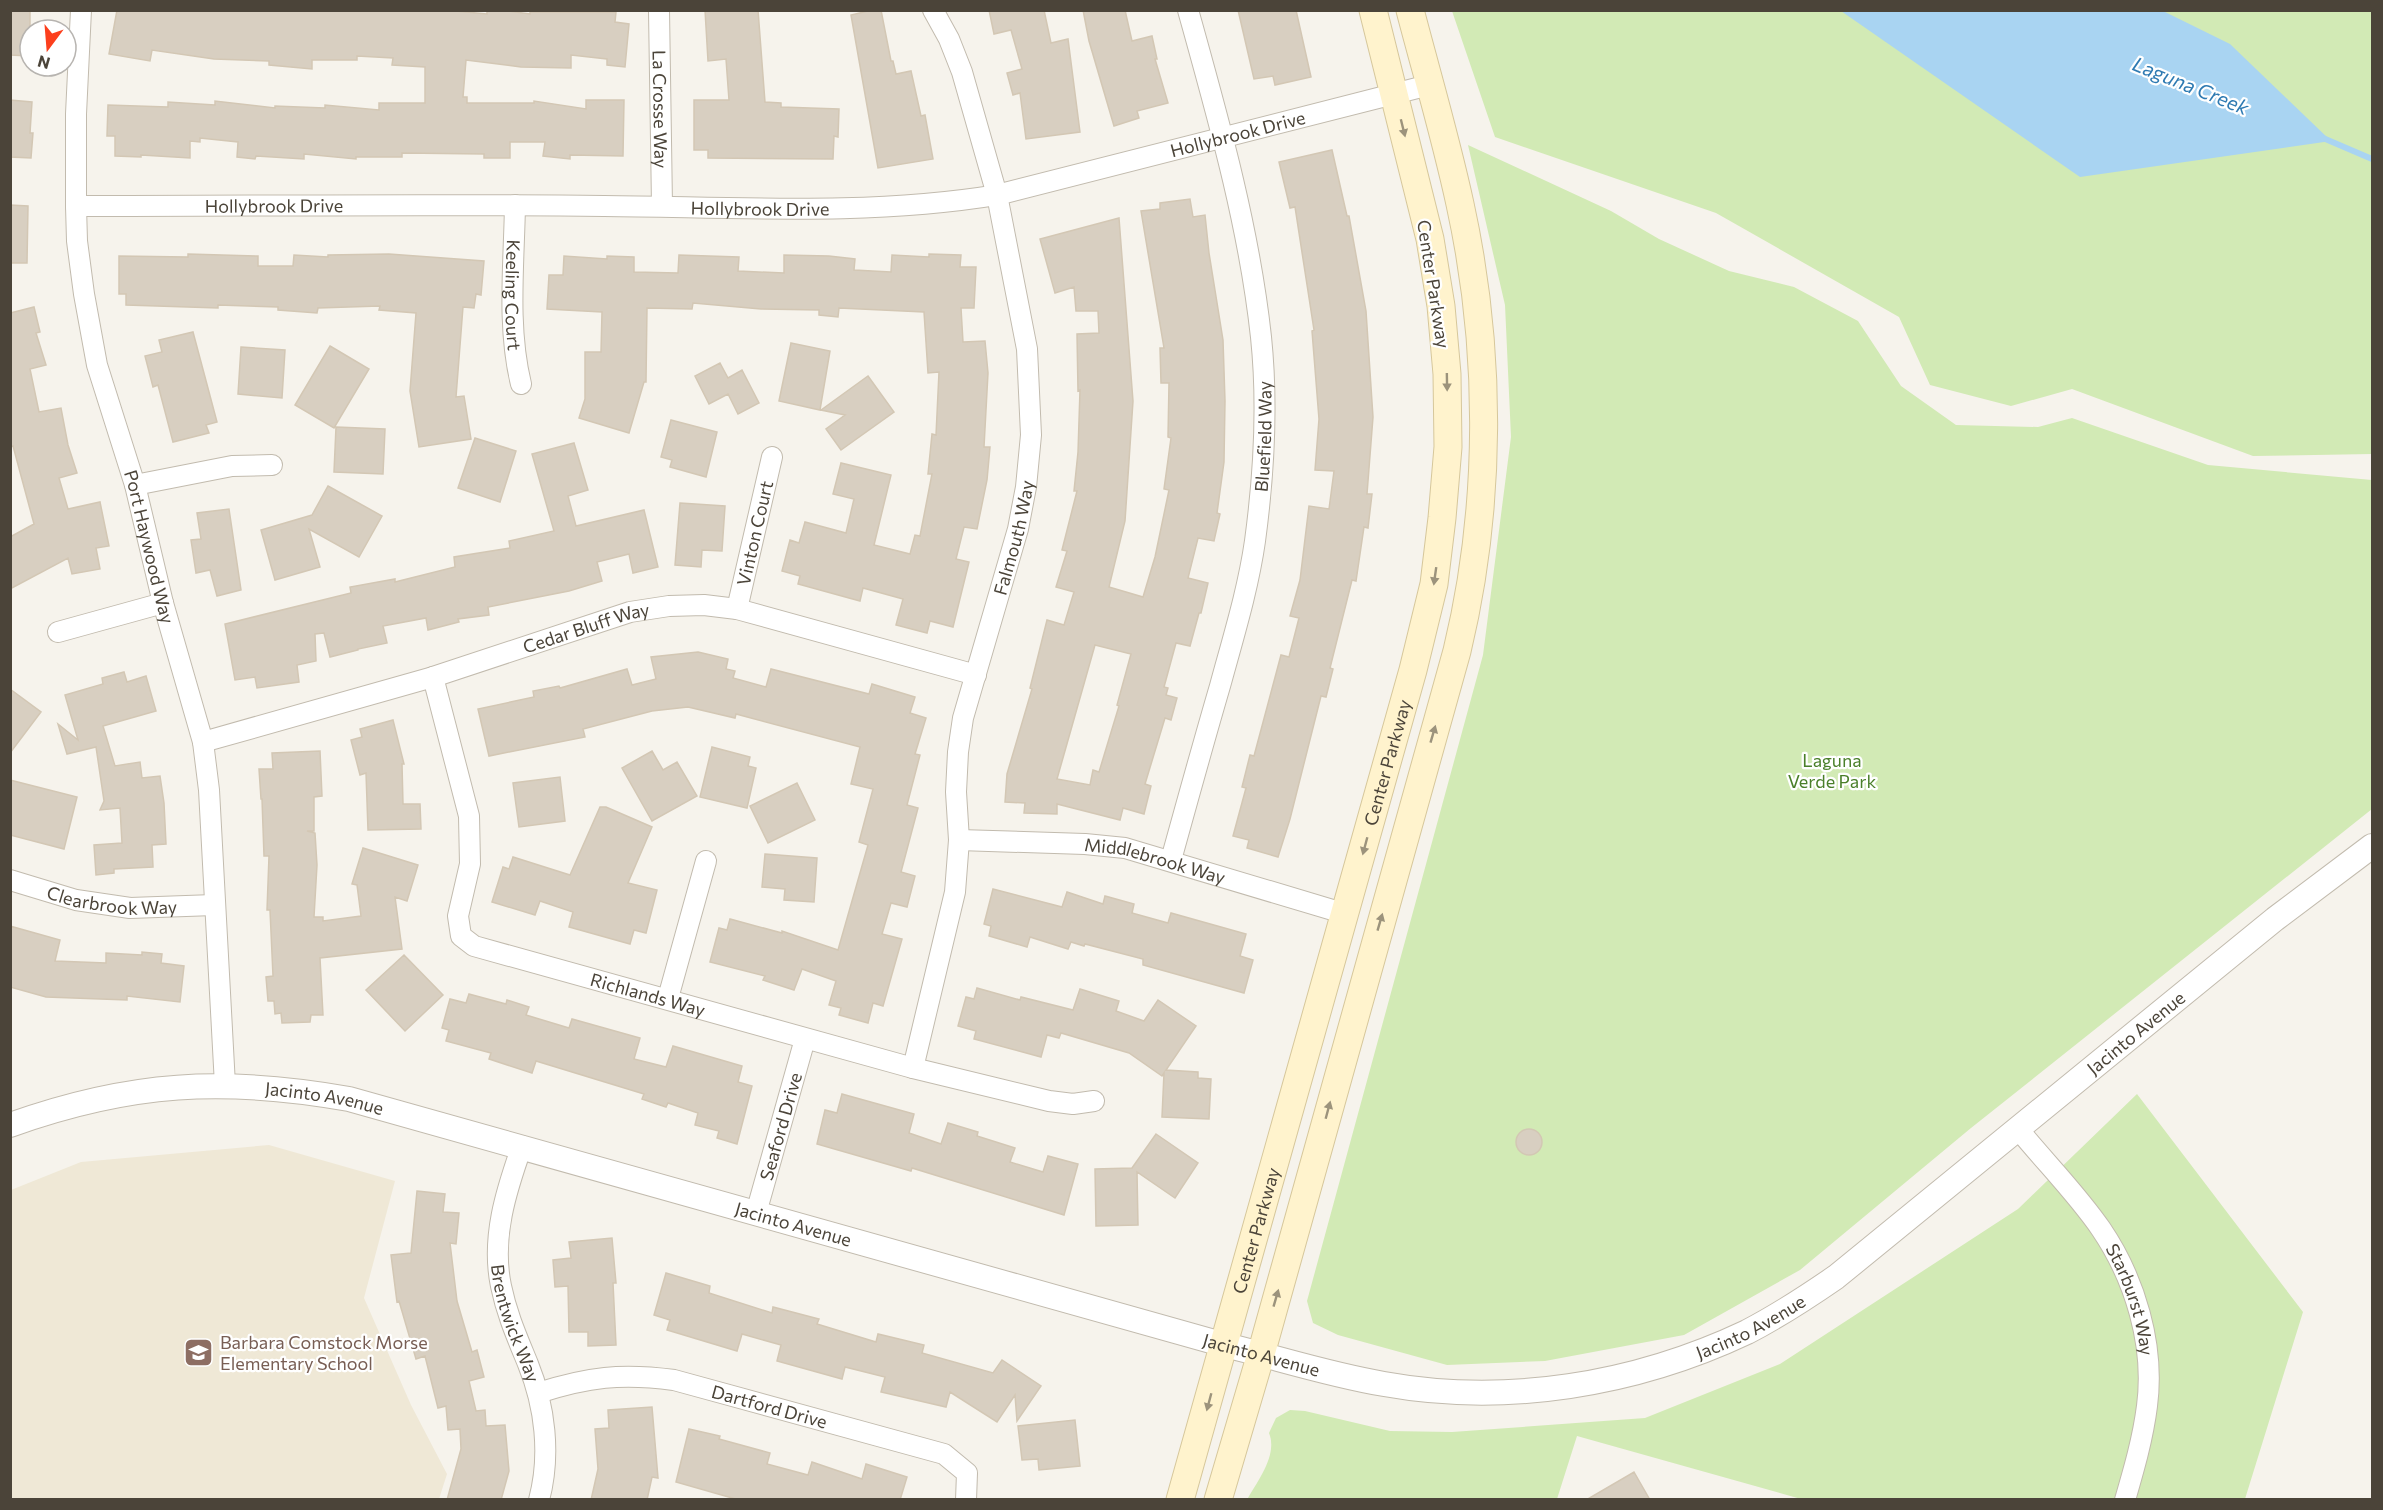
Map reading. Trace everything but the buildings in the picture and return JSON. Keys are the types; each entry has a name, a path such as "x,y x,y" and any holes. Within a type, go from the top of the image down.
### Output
{"main road":[{"name":"Center Parkway","path":"1180,1500 1346,914 1413,670 1434,584 1448,447 1447,374 1441,306 1430,239 1373,10"},
{"name":"Center Parkway","path":"1218,1500 1261,1354 1457,651 1470,593 1482,487 1484,423 1482,359 1476,291 1461,204 1410,10"}],"street":[{"name":"Port Haywood Way","path":"81,10 76,114 76,206 79,262 97,365 135,485 163,603 203,742 209,790 225,1085"},
{"name":"La Crosse Way","path":"659,10 662,206"},
{"name":"Falmouth Way","path":"913,1068 955,892 960,840 956,792 963,718 1018,529 1026,487 1031,435 1031,392 1027,349 997,195 962,72 949,39 933,10"},
{"name":"Bluefield Way","path":"1171,860 1240,615 1255,543 1262,486 1264,412 1261,339 1252,267 1223,138 1188,10"},
{"name":"Hollybrook Drive","path":"76,206 515,205 887,208 997,195 1429,85"},
{"name":"Keeling Court","path":"515,205 513,336 514,358 521,384"},
{"name":"Vinton Court","path":"737,609 772,457"},
{"path":"135,485 232,466 272,465"},
{"path":"58,632 163,603"},
{"name":"Cedar Bluff Way","path":"203,742 433,677 630,612 669,606 704,605 737,609 976,675"},
{"name":"Richlands Way","path":"433,677 469,816 470,864 458,916 460,936 474,946 668,998 913,1068 1049,1101 1073,1104 1094,1101"},
{"name":"Middlebrook Way","path":"960,840 1085,844 1125,848 1346,914"},
{"name":"Jacinto Avenue","path":"10,1125 59,1108 108,1096 168,1087 225,1085 299,1090 349,1099 1225,1345 1384,1384 1436,1391 1540,1390 1602,1381 1660,1366 1747,1331 1793,1306 1836,1277 2275,919 2373,846"},
{"path":"668,998 706,861"},
{"name":"Clearbrook Way","path":"10,880 76,900 130,908 214,905"},
{"name":"Seaford Drive","path":"756,1213 805,1039"},
{"name":"Starburst Way","path":"2019,1130 2100,1228 2121,1264 2135,1298 2144,1330 2148,1403 2143,1435 2125,1500"},
{"name":"Brentwick Way","path":"522,1146 508,1186 501,1218 499,1260 501,1283 511,1325 538,1393 545,1443 544,1466 538,1500"},
{"name":"Dartford Drive","path":"538,1393 572,1382 607,1376 639,1376 674,1380 945,1454 967,1473 966,1500"}],"shaded area":[{"name":"Barbara Comstock Morse Elementary School","path":"269,1145 395,1181 364,1298 411,1405 447,1474 439,1499 11,1499 11,1190 81,1162"}],"green space":[{"path":"1452,11 2372,11 2372,454 2253,456 2072,389 2011,406 1930,385 1899,317 1716,213 1495,137"},
{"name":"Laguna Verde Park","path":"1468,145 1611,211 1659,239 1729,271 1794,287 1858,321 1901,386 1956,425 2038,427 2072,418 2208,465 2372,480 2372,809 1971,1128 1800,1270 1684,1335 1545,1361 1447,1365 1338,1335 1313,1323 1307,1301 1483,655 1511,437 1505,305"},
{"path":"2137,1094 2303,1312 2245,1499 1801,1499 1577,1436 1557,1499 1247,1500 1269,1459 1271,1441 1269,1433 1276,1418 1290,1410 1305,1411 1390,1431 1452,1432 1645,1418 1780,1364 2018,1209"}],"water":[{"path":"1841,11 2163,11 2230,44 2331,141 2080,177"}],"waterway":[{"name":"Laguna Creek","path":"2323,138 2372,159"}],"place":[{"name":"Barbara Comstock Morse Elementary School","path":"199,1352"}]}
